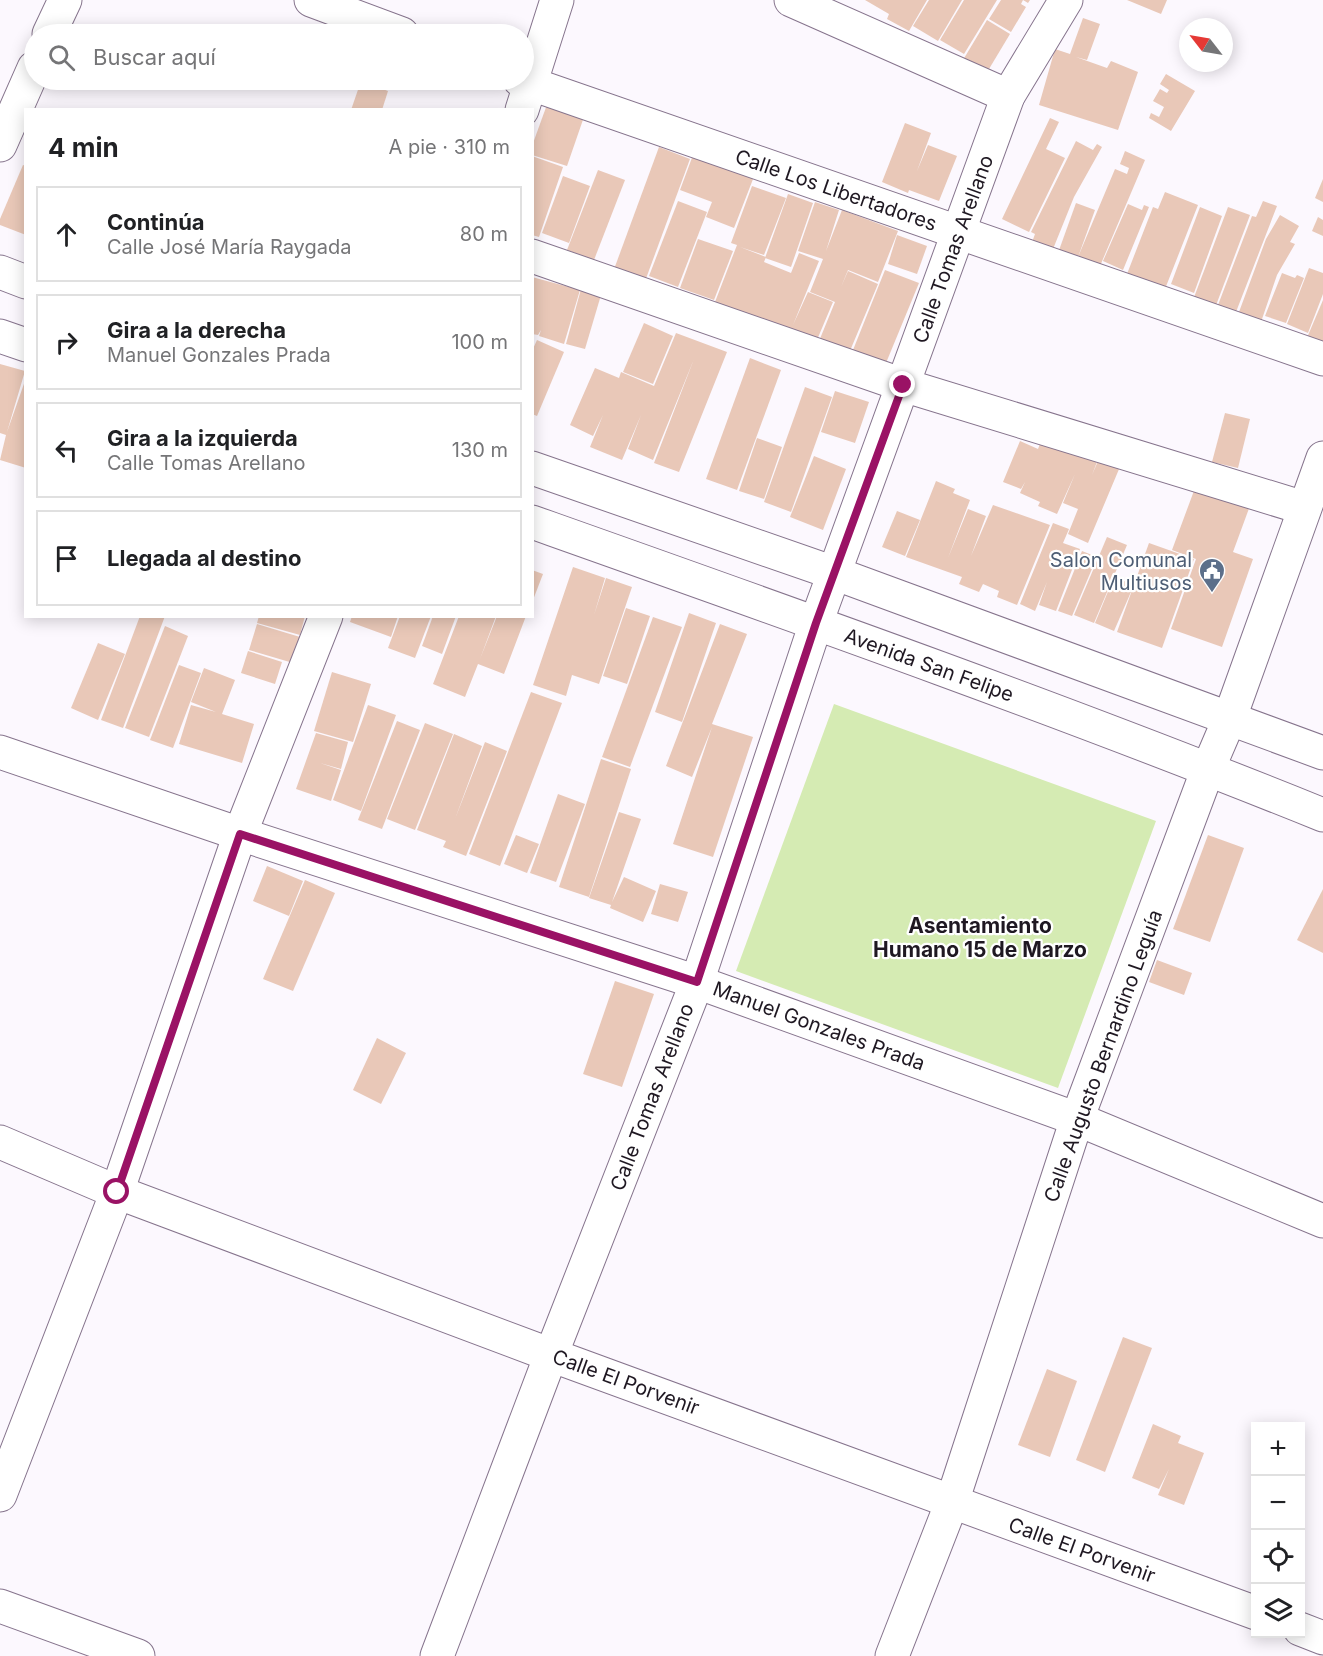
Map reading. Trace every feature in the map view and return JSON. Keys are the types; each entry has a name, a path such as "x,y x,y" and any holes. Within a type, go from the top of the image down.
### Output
{"street":[{"path":"54,24 65,0"},
{"path":"311,0 375,24"},
{"path":"534,63 557,0"},
{"path":"791,0 1008,96"},
{"name":"Calle Tomas Arellano","path":"437,1656 551,1355 697,982 816,623 1008,96 1066,0"},
{"path":"0,146 24,90"},
{"name":"Calle Los Libertadores","path":"524,91 959,233 1323,358"},
{"path":"534,257 903,385 1304,508"},
{"path":"0,272 24,281"},
{"path":"0,336 24,344"},
{"name":"Calle Augusto Bernardino Leguía","path":"892,1656 952,1502 1077,1119 1208,769 1229,720 1323,458"},
{"path":"534,469 834,573 1323,753"},
{"name":"Avenida San Felipe","path":"534,523 816,623 1208,769 1323,815"},
{"path":"0,1495 117,1192 240,834 325,618"},
{"name":"Manuel Gonzales Prada","path":"0,752 240,834 697,982 1077,1119 1323,1221"},
{"name":"Calle El Porvenir","path":"0,1142 117,1192 551,1355 1251,1611"},
{"path":"0,1606 138,1656"},
{"path":"1305,1631 1323,1638"}],"green space":[{"path":"834,704 1156,821 1058,1088 736,971"}],"building":[{"path":"865,0 927,0 909,31 887,19 889,14"},
{"path":"929,0 962,0 938,41 913,26"},
{"path":"964,0 997,0 964,54 940,40"},
{"path":"1001,0 1023,0 1021,4 1026,7 1011,32 989,19"},
{"path":"1127,0 1167,0 1161,14"},
{"path":"1083,18 1100,24 1087,60 1076,57 1107,68 1111,61 1138,72 1118,130 1039,105 1055,49 1070,54"},
{"path":"987,20 1010,34 986,74 963,60"},
{"path":"1166,74 1195,91 1171,131 1149,118 1151,113 1159,117 1164,107 1153,101 1160,89 1167,93 1169,90 1160,84"},
{"path":"358,90 388,91 383,108 352,108"},
{"path":"549,99 586,111 567,166 534,156 534,140"},
{"path":"1050,118 1059,122 1046,149 1065,158 1029,232 1002,219"},
{"path":"905,123 931,133 917,171 928,145 957,156 939,201 909,190 908,193 882,182"},
{"path":"1076,141 1093,150 1097,144 1102,147 1074,197 1051,254 1031,245 1035,234 1031,232"},
{"path":"659,147 690,159 644,284 613,272"},
{"path":"1125,151 1145,160 1100,266 1078,257 1115,169 1127,174 1129,168 1120,164"},
{"path":"693,155 755,174 734,228 706,217 712,202 680,190"},
{"path":"534,157 563,167 539,237 534,236"},
{"path":"24,165 24,234 0,225 0,219"},
{"path":"598,170 625,180 594,260 567,250"},
{"path":"563,176 590,186 569,243 542,233"},
{"path":"1323,179 1323,202 1315,198"},
{"path":"752,186 786,198 764,255 740,247 766,257 764,262 791,273 799,253 819,261 793,325 808,292 833,302 814,347 772,322 715,302 737,245 731,243"},
{"path":"1165,192 1198,205 1165,289 1127,274 1153,207 1158,209"},
{"path":"788,194 813,203 791,267 765,258"},
{"path":"678,201 707,212 678,287 649,276"},
{"path":"1263,201 1277,206 1236,312 1218,305 1252,216 1256,217"},
{"path":"815,202 839,210 826,251 842,210 898,231 878,282 848,270 841,287 848,271 878,284 847,358 817,346 835,302 810,292 823,259 798,251"},
{"path":"1076,203 1095,210 1077,260 1058,253"},
{"path":"1128,204 1142,210 1144,205 1149,207 1123,270 1103,261"},
{"path":"1200,207 1222,216 1194,293 1171,284"},
{"path":"1228,207 1250,215 1215,308 1193,300"},
{"path":"1280,215 1299,226 1290,242 1295,244 1277,275 1261,322 1239,312 1266,239"},
{"path":"1318,217 1323,220 1323,236 1312,231"},
{"path":"897,235 927,246 917,274 888,264"},
{"path":"698,239 733,251 714,300 680,288"},
{"path":"1309,268 1323,273 1323,294 1308,333 1287,324"},
{"path":"885,270 919,283 886,363 853,350"},
{"path":"1282,273 1295,278 1297,275 1304,278 1286,323 1265,316"},
{"path":"534,278 580,290 564,344 539,336 541,330 538,335 534,334"},
{"path":"581,289 601,295 585,349 566,344"},
{"path":"1323,300 1323,346 1306,340"},
{"path":"644,323 673,336 653,384 623,372"},
{"path":"676,333 727,352 679,472 654,463 694,359 653,460 628,449 641,415 622,460 590,447 603,415 593,436 570,425 595,368 619,378 621,372 654,386"},
{"path":"537,340 564,352 537,416 534,415 534,347"},
{"path":"750,358 781,370 737,490 706,479"},
{"path":"0,364 24,371 7,432 24,384 24,467 0,460 6,435 0,433"},
{"path":"805,387 832,397 791,512 764,502"},
{"path":"835,391 869,402 855,443 821,432"},
{"path":"1225,413 1250,419 1238,468 1212,462"},
{"path":"1043,436 1100,454 1092,475 1101,454 1122,462 1088,543 1068,534 1078,509 1063,503 1075,474 1057,514 1038,506 1040,502 1020,493 1025,482 1021,489 1003,482 1020,441 1038,449"},
{"path":"757,438 782,447 764,499 739,491"},
{"path":"814,456 846,469 823,530 790,517"},
{"path":"936,481 955,489 953,493 970,500 948,558 968,509 986,516 971,556 993,505 1050,525 1017,605 997,597 999,591 983,584 979,592 959,584 962,577 906,557"},
{"name":"Salon Comunal Multiusos","path":"1195,488 1251,503 1233,552 1253,559 1222,647 1171,629 1196,559 1172,550"},
{"path":"897,511 920,520 905,556 882,547"},
{"path":"1053,523 1069,529 1063,543 1080,549 1056,611 1039,605 1047,582 1035,611 1020,604"},
{"path":"1107,537 1127,545 1094,623 1074,615"},
{"path":"1149,543 1194,559 1162,648 1117,632"},
{"path":"1082,551 1097,557 1072,616 1058,611"},
{"path":"573,567 605,578 594,615 606,578 632,587 599,684 572,675 566,696 533,685"},
{"path":"534,571 543,574 534,597"},
{"path":"1114,577 1134,585 1114,631 1095,623"},
{"path":"626,608 650,616 627,684 603,676"},
{"path":"689,613 716,623 682,722 655,712"},
{"path":"653,617 682,627 630,767 602,757"},
{"path":"139,618 164,618 123,728 101,720"},
{"path":"258,618 304,618 300,635 257,623"},
{"path":"351,618 397,618 391,637 350,622"},
{"path":"399,618 430,618 415,658 388,648"},
{"path":"432,618 455,618 442,654 422,646"},
{"path":"458,618 495,618 480,659 496,618 525,618 504,674 478,664 465,697 433,684"},
{"path":"257,624 300,637 293,663 249,650"},
{"path":"720,624 747,634 712,724 753,737 713,857 673,844 712,727 692,777 666,766"},
{"path":"165,626 188,636 149,737 125,728"},
{"path":"98,643 125,654 98,720 71,708"},
{"path":"248,651 282,662 275,684 241,673"},
{"path":"179,665 201,673 173,748 150,740"},
{"path":"204,668 235,680 222,714 254,724 242,763 179,744 191,705 216,712 191,702"},
{"path":"332,672 371,684 353,742 314,731"},
{"path":"531,692 562,703 500,866 469,854"},
{"path":"368,705 396,715 361,811 333,800"},
{"path":"397,721 420,730 382,829 358,820"},
{"path":"425,723 453,734 415,830 387,819"},
{"path":"316,733 348,742 341,769 320,763 341,770 331,801 296,789"},
{"path":"454,734 482,746 455,819 485,742 507,751 466,856 443,847 446,841 417,830"},
{"path":"601,759 631,769 589,897 559,887"},
{"path":"558,794 585,804 556,882 530,873"},
{"path":"619,812 641,819 612,902 624,877 656,891 643,922 610,908 611,905 589,898"},
{"path":"516,835 539,844 527,873 504,864"},
{"path":"1208,835 1244,848 1210,942 1173,929"},
{"path":"267,866 303,881 289,916 253,901"},
{"path":"305,880 335,893 293,991 263,979"},
{"path":"660,884 688,892 678,922 651,914"},
{"path":"1323,889 1323,953 1297,940"},
{"path":"1157,960 1192,973 1184,995 1149,982"},
{"path":"615,981 654,994 622,1087 583,1074"},
{"path":"377,1038 406,1053 381,1104 353,1090"},
{"path":"1123,1337 1152,1348 1105,1472 1076,1460"},
{"path":"1047,1369 1077,1381 1050,1457 1018,1445"},
{"path":"1153,1424 1181,1436 1178,1443 1204,1453 1184,1505 1158,1495 1169,1469 1159,1489 1132,1478"}],"place":[{"name":"Salon Comunal Multiusos","path":"1212,594"}],"district":[{"name":"Asentamiento Humano 15 de Marzo","path":"980,937"}],"route":[{"path":"117,1192 240,834 697,982 816,623 903,385"}]}
